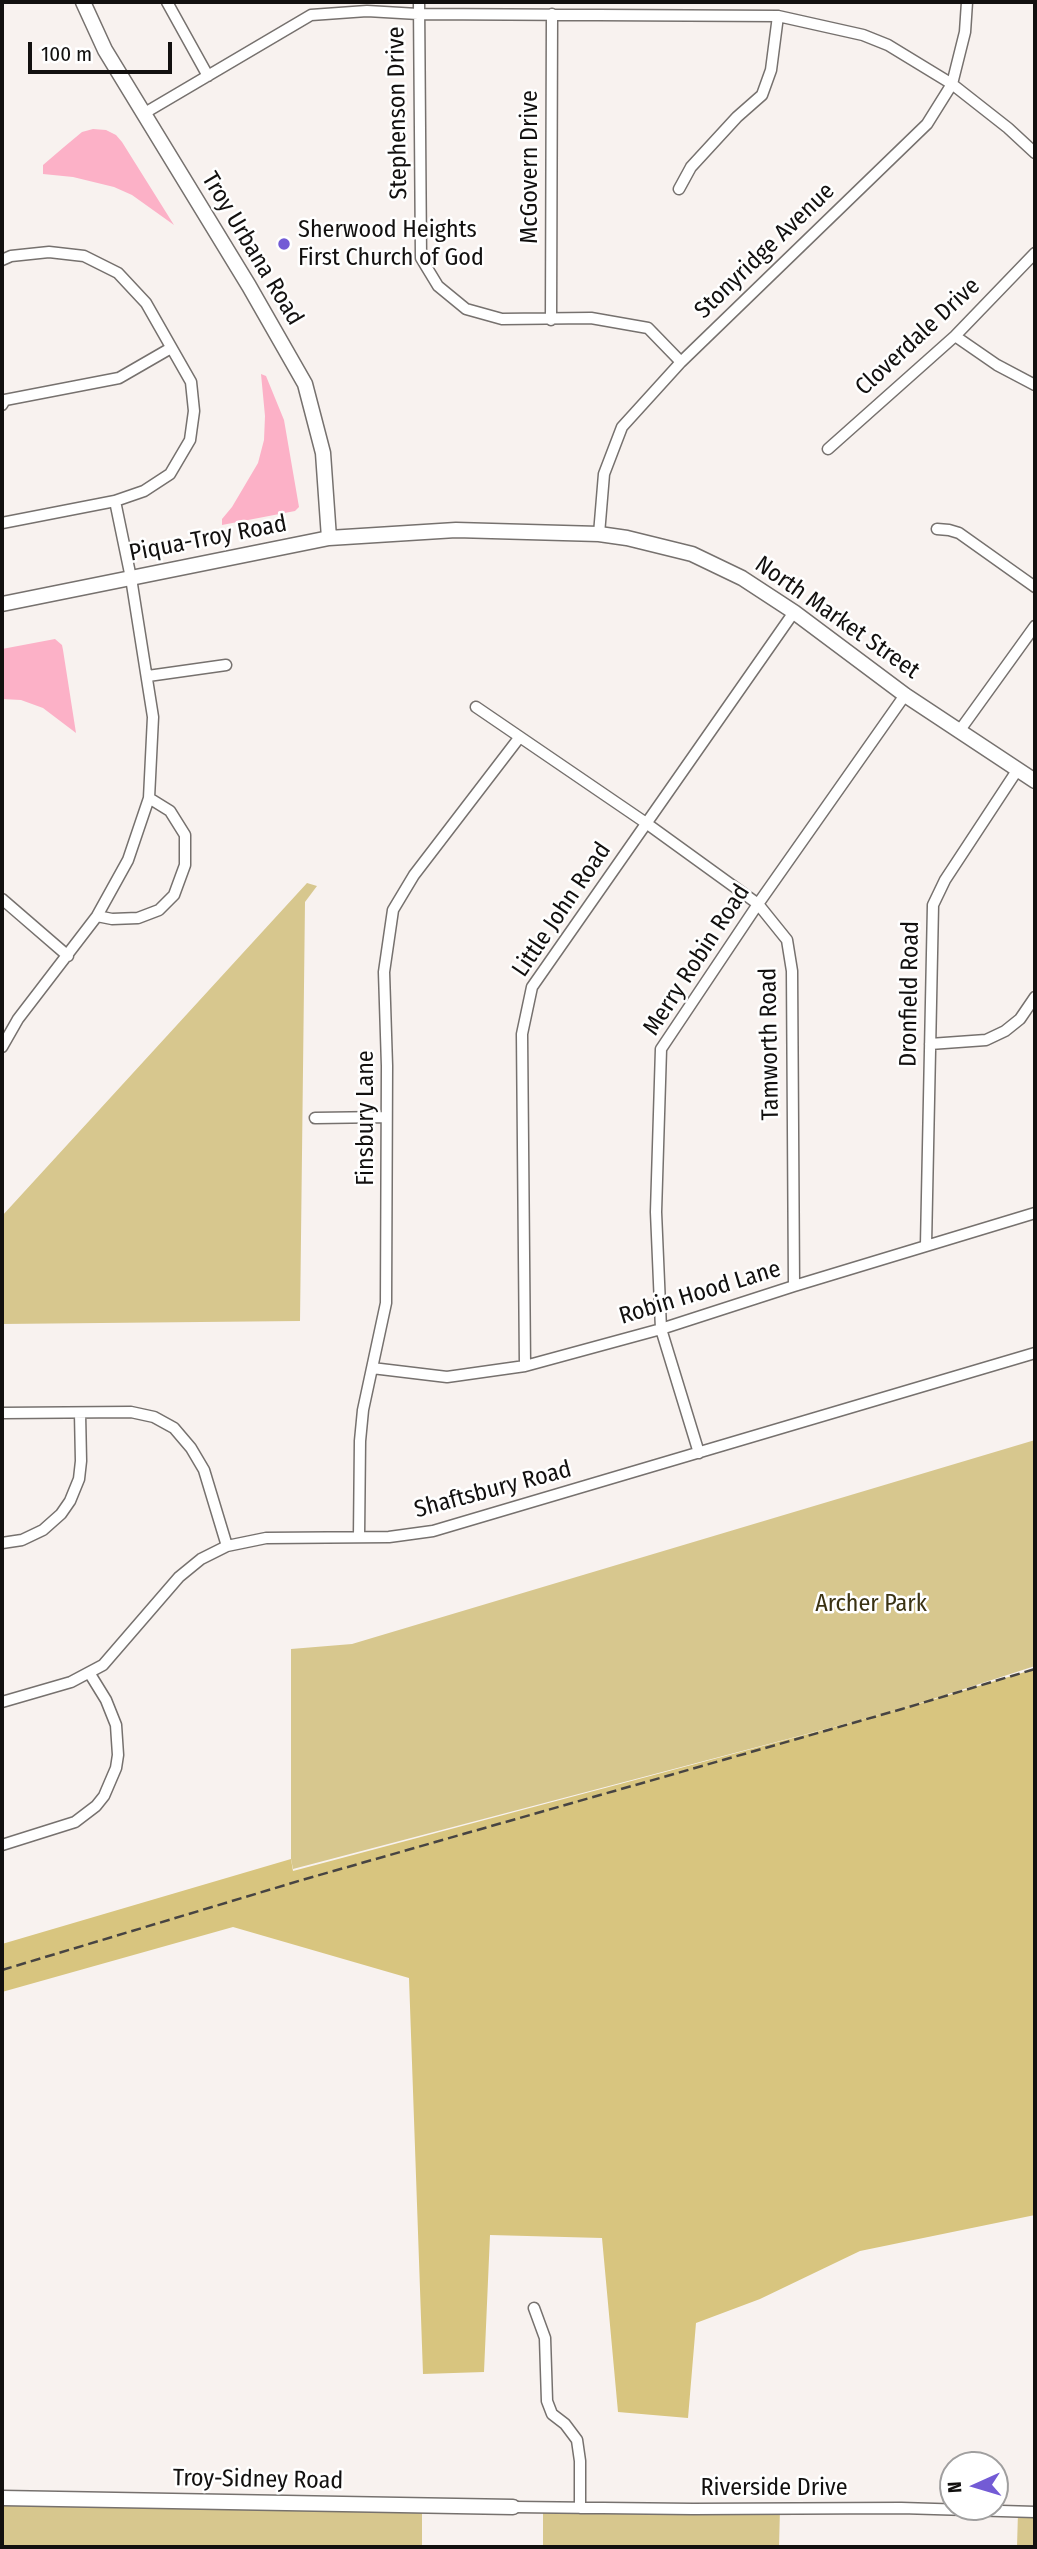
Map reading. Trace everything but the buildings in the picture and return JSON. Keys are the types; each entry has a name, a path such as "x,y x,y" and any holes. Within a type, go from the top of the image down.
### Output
{"street":[{"name":"Troy Urbana Road","path":"83,2 106,50 143,114 250,286 305,384 323,453 329,538"},
{"path":"167,2 208,76"},
{"name":"Stonyridge Avenue","path":"599,534 604,474 622,427 681,362 927,124 952,85 965,32 967,2"},
{"path":"143,114 311,15 418,8 552,14 778,16 863,35 888,45 952,85 1008,128 1035,153"},
{"name":"Stephenson Drive","path":"418,8 421,258 438,286 466,309 502,320 591,318 648,328 681,362"},
{"name":"McGovern Drive","path":"551,320 552,14"},
{"path":"679,189 691,167 737,117 762,95 771,70 778,16"},
{"path":"2,260 11,256 49,252 84,256 118,273 146,303 191,382 194,411 190,440 170,474 144,491 115,500 2,523"},
{"name":"Cloverdale Drive","path":"828,449 955,336 1035,253"},
{"path":"955,336 997,365 1035,385"},
{"path":"2,405 5,400 119,378 171,348"},
{"path":"2,1047 18,1019 97,916 128,860 149,798 153,717 131,578 115,500"},
{"path":"937,529 960,533 1035,587"},
{"name":"North Market Street","path":"426,533 456,530 599,534 692,554 742,578 794,612 905,695 1035,781"},
{"name":"Piqua-Troy Road","path":"2,604 329,538 426,533"},
{"name":"Little John Road","path":"526,1366 522,1034 531,987 794,612"},
{"path":"960,730 1035,626"},
{"path":"148,676 226,665"},
{"name":"Merry Robin Road","path":"699,1453 661,1329 656,1212 661,1049 758,904 905,695"},
{"name":"Tamworth Road","path":"476,707 646,823 758,904 787,940 792,971 794,1286"},
{"name":"Finsbury Lane","path":"359,1537 359,1441 386,1303 384,972 393,909 414,875 519,738"},
{"name":"Dronfield Road","path":"926,1245 933,905 945,880 1018,769"},
{"path":"97,916 138,919 159,910 174,895 185,865 185,835 170,811 149,798"},
{"path":"2,899 68,956"},
{"path":"930,1044 986,1040 1020,1019 1035,997"},
{"path":"315,1118 386,1117"},
{"name":"Robin Hood Lane","path":"372,1368 447,1377 526,1366 661,1329 1035,1213"},
{"name":"Shaftsbury Road","path":"2,1702 90,1674 111,1658 184,1572 201,1559 227,1546 266,1538 401,1536 433,1531 1035,1353"},
{"path":"2,1413 131,1412 154,1417 174,1428 191,1448 204,1470 227,1546"},
{"path":"2,1544 22,1540 43,1530 61,1514 70,1501 80,1470 79,1413"},
{"path":"2,1845 75,1822 96,1807 104,1796 116,1768 117,1732 106,1700 90,1674"},
{"path":"534,2308 545,2338 547,2401 552,2413 577,2440 580,2508"},
{"name":"Troy-Sidney Road","path":"2,2498 513,2507"},
{"name":"Riverside Drive","path":"513,2507 901,2508 1035,2512"}],"green space":[{"path":"307,883 317,886 305,902 300,1321 2,1324 2,1216"},
{"name":"Archer Park","path":"1035,1440 1035,1666 902,1709 293,1869 291,1649 352,1644"},
{"path":"2,2498 422,2506 422,2547 2,2547"},
{"path":"543,2508 780,2509 779,2547 543,2547"},
{"path":"1018,2512 1035,2512 1035,2547 1017,2547"}],"shaded area":[{"path":"106,130 122,142 174,225 132,195 114,187 73,177 43,174 43,165 82,132"},
{"path":"261,374 266,376 284,420 299,507 295,511 222,525 222,519 258,463 264,440"},
{"path":"55,639 62,645 76,733 43,708 21,700 2,699 2,649"},
{"path":"1035,1669 1035,2215 860,2251 760,2299 696,2323 688,2418 618,2412 602,2238 490,2235 484,2372 423,2374 409,1978 233,1927 2,1992 2,1944 291,1859 293,1871 902,1709"}],"railway":[{"path":"2,1970 302,1880 1035,1669"}],"place":[{"name":"Sherwood Heights First Church of God","path":"284,244"}]}
